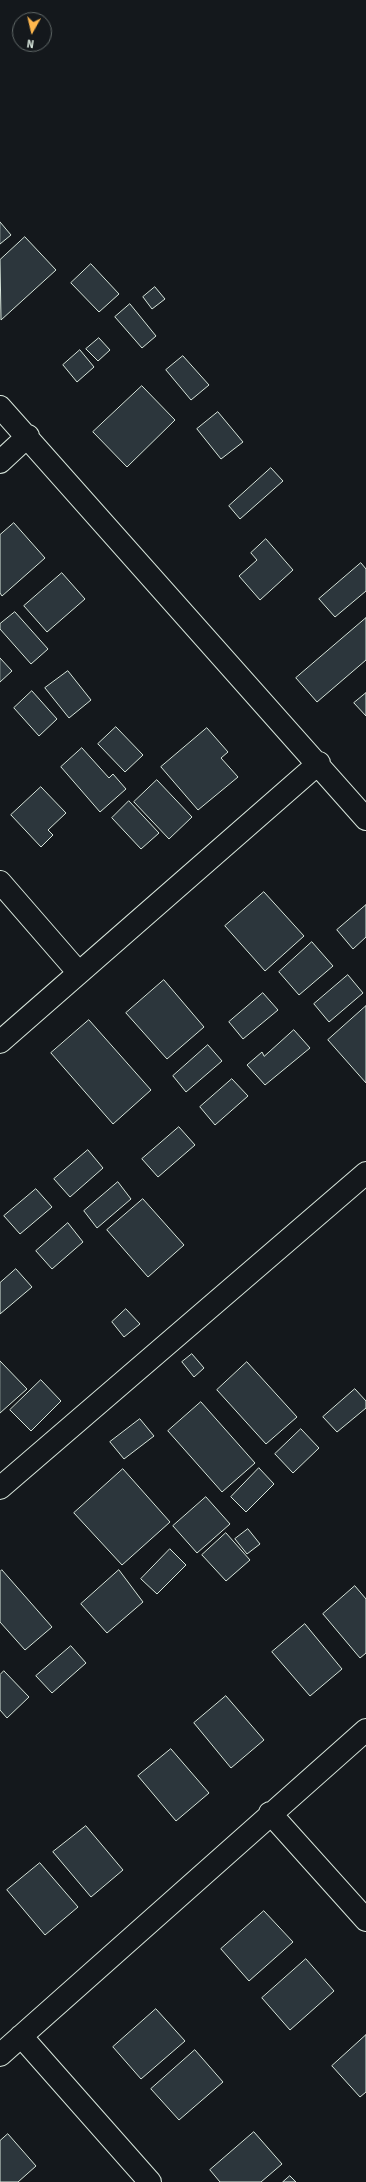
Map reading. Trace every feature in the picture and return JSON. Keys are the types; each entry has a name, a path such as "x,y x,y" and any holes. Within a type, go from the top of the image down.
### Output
{"street":[{"path":"0,407 28,436 319,763 366,818"},
{"path":"0,462 28,436"},
{"path":"0,1042 319,763"},
{"path":"0,882 79,973"},
{"path":"0,1488 366,1173"},
{"path":"0,2055 270,1813 366,1730"},
{"path":"270,1813 366,1920"},
{"path":"21,2036 150,2182"}],"building":[{"path":"0,222 11,235 0,244"},
{"path":"25,237 56,270 1,320 0,260"},
{"path":"91,264 119,294 99,312 71,283"},
{"path":"155,287 165,299 152,309 143,297"},
{"path":"130,304 156,336 142,348 115,317"},
{"path":"99,338 110,350 98,361 86,349"},
{"path":"80,350 94,367 77,382 63,365"},
{"path":"183,356 209,385 191,400 166,370"},
{"path":"142,386 175,420 127,467 93,432"},
{"path":"218,412 243,442 221,459 197,429"},
{"path":"271,468 283,481 240,519 229,506"},
{"path":"14,523 45,558 2,596 0,593 0,535"},
{"path":"266,539 293,570 260,600 239,576 257,560 251,553"},
{"path":"361,563 366,569 366,591 335,617 319,599"},
{"path":"62,573 85,599 47,632 24,606"},
{"path":"15,612 48,649 31,664 0,629 0,624"},
{"path":"366,618 366,660 317,702 296,678"},
{"path":"0,658 12,671 0,682"},
{"path":"68,671 91,700 69,718 45,688"},
{"path":"32,691 57,719 39,736 14,708"},
{"path":"366,693 366,716 354,703"},
{"path":"116,727 143,755 125,772 98,744"},
{"path":"207,728 228,752 221,758 238,777 198,810 161,767"},
{"path":"82,748 109,778 113,774 126,789 100,812 61,767"},
{"path":"157,780 192,817 169,839 134,802"},
{"path":"41,787 66,813 48,830 53,835 41,847 11,815"},
{"path":"129,801 159,833 141,849 112,818"},
{"path":"264,892 304,936 265,971 225,926"},
{"path":"366,905 366,937 353,949 337,930"},
{"path":"312,942 333,966 299,995 279,972"},
{"path":"348,975 363,993 329,1022 314,1004"},
{"path":"164,980 204,1027 167,1059 126,1013"},
{"path":"263,993 278,1010 243,1039 229,1022"},
{"path":"366,1006 366,1083 328,1040"},
{"path":"89,1020 151,1090 113,1124 51,1053"},
{"path":"294,1030 310,1048 265,1085 247,1065 262,1052 264,1056"},
{"path":"208,1045 222,1061 186,1092 173,1076"},
{"path":"232,1079 248,1096 215,1125 200,1107"},
{"path":"179,1127 195,1145 158,1177 142,1159"},
{"path":"88,1150 103,1168 70,1197 54,1179"},
{"path":"118,1182 131,1199 97,1228 84,1211"},
{"path":"36,1189 52,1207 20,1234 4,1216"},
{"path":"143,1199 184,1245 148,1277 107,1230"},
{"path":"68,1223 83,1242 52,1269 36,1251"},
{"path":"16,1269 32,1287 0,1314 0,1283"},
{"path":"126,1309 140,1324 124,1337 112,1322"},
{"path":"192,1354 204,1368 194,1377 182,1362"},
{"path":"0,1361 27,1389 0,1413"},
{"path":"247,1362 297,1417 266,1444 217,1390"},
{"path":"41,1380 61,1401 31,1431 10,1410"},
{"path":"355,1389 366,1401 366,1408 337,1432 323,1417"},
{"path":"201,1402 255,1463 222,1492 168,1431"},
{"path":"140,1419 154,1436 124,1459 110,1442"},
{"path":"301,1429 319,1448 293,1473 275,1454"},
{"path":"259,1468 274,1484 246,1512 231,1497"},
{"path":"123,1469 170,1522 122,1565 74,1513"},
{"path":"206,1497 230,1524 197,1553 173,1526"},
{"path":"248,1529 260,1544 247,1554 235,1539"},
{"path":"226,1533 250,1560 226,1581 202,1555"},
{"path":"170,1549 186,1565 157,1594 141,1579"},
{"path":"2,1570 52,1627 25,1650 0,1622 0,1572"},
{"path":"119,1570 143,1602 107,1633 81,1604"},
{"path":"355,1586 366,1599 366,1653 360,1658 323,1614"},
{"path":"305,1624 342,1669 310,1696 272,1652"},
{"path":"71,1646 86,1663 52,1693 36,1676"},
{"path":"4,1671 29,1697 7,1718 0,1710 0,1675"},
{"path":"226,1696 264,1740 231,1768 194,1723"},
{"path":"171,1749 209,1793 176,1821 138,1776"},
{"path":"86,1826 123,1870 91,1897 53,1852"},
{"path":"40,1863 78,1907 45,1935 7,1890"},
{"path":"264,1911 293,1942 249,1981 221,1949"},
{"path":"306,1959 334,1991 290,2030 262,1998"},
{"path":"156,2009 185,2041 141,2079 113,2047"},
{"path":"366,2035 366,2092 360,2097 332,2066"},
{"path":"195,2050 223,2082 179,2120 151,2089"},
{"path":"254,2132 282,2164 261,2182 220,2182 210,2170"},
{"path":"8,2134 36,2166 18,2182 0,2182 0,2141"},
{"path":"290,2176 296,2182 283,2182"}]}
